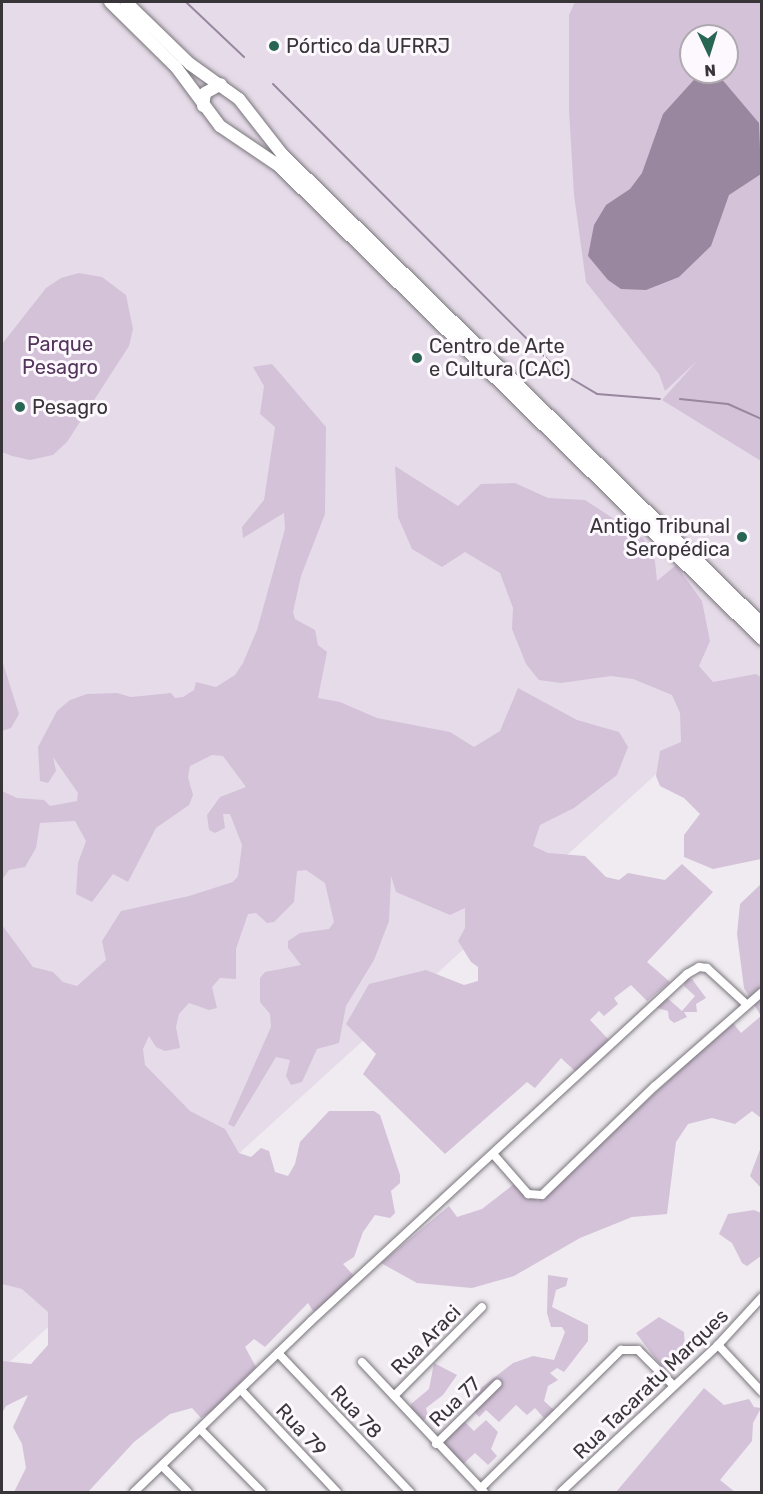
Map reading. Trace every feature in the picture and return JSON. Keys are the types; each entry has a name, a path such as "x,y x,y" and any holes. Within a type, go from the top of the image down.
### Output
{"highway":[{"path":"110,2 176,67 220,126 279,166 762,639"},
{"path":"126,2 184,58 221,84 254,118 282,154 762,624"},
{"path":"203,106 206,92 221,84"},
{"path":"236,137 247,134 254,118"}],"street":[{"path":"134,1492 163,1467 278,1353 691,970 707,969 745,1004"},
{"path":"494,1155 528,1194 542,1195 745,1004 762,992"},
{"name":"Rua Tacaratu Marques","path":"561,1492 718,1344 761,1299"},
{"name":"Rua Araci","path":"394,1396 482,1307"},
{"path":"718,1344 762,1392"},
{"path":"482,1490 621,1350 638,1350 673,1385"},
{"name":"Rua 78","path":"278,1353 410,1492"},
{"name":"Rua 77","path":"362,1362 436,1444 482,1490"},
{"name":"Rua 77","path":"436,1444 497,1384"},
{"name":"Rua 79","path":"241,1390 337,1492"},
{"path":"200,1429 262,1492"},
{"path":"163,1467 188,1492"}],"shaded area":[{"path":"2,2 761,2 761,687 720,716 2,1369"},
{"path":"690,84 726,84 759,123 761,174 729,195 711,246 679,277 646,290 621,289 608,280 588,256 594,225 606,205 630,189 642,173 663,114"}],"green space":[{"path":"575,2 761,2 761,461 662,400 697,361 665,391 659,374 586,282 574,195 569,110 569,15"},
{"name":"Parque Pesagro","path":"79,273 102,277 126,295 133,329 129,346 67,442 53,455 30,460 12,456 2,452 2,344 46,288 61,278"},
{"path":"272,364 326,427 325,514 301,576 293,612 295,619 315,630 318,645 327,652 318,698 340,702 377,718 450,732 474,747 500,731 518,688 577,720 619,732 628,747 617,775 574,808 540,825 533,846 548,853 585,856 606,877 619,880 628,873 665,880 682,864 713,892 647,962 670,982 647,1001 631,985 614,998 618,1004 604,1016 599,1011 590,1020 609,1040 592,1058 576,1072 561,1058 535,1088 527,1082 445,1154 363,1074 376,1054 346,1024 369,984 426,970 464,985 478,981 478,967 471,962 458,941 465,928 465,908 450,915 396,892 391,876 389,921 374,960 346,1006 339,1043 317,1049 302,1082 291,1085 286,1076 290,1060 276,1057 234,1127 228,1124 271,1027 270,1014 260,1002 260,978 265,972 301,965 288,948 288,941 300,933 329,929 334,922 325,883 306,870 297,871 294,902 274,922 267,923 256,913 248,914 236,949 236,979 220,978 212,987 217,1008 209,1010 189,1003 179,1014 176,1027 180,1048 165,1051 156,1047 149,1036 143,1049 145,1065 190,1111 225,1129 239,1153 251,1157 261,1148 269,1151 275,1172 288,1176 295,1164 300,1142 329,1111 374,1111 380,1115 400,1175 400,1183 391,1191 395,1213 390,1218 375,1215 363,1232 354,1257 343,1264 356,1278 318,1311 313,1311 308,1303 265,1347 254,1339 245,1347 256,1367 211,1412 201,1418 192,1408 170,1414 134,1442 88,1492 14,1492 26,1468 22,1444 13,1427 28,1395 6,1406 2,1413 2,1361 31,1364 48,1345 48,1312 22,1289 2,1284 2,925 33,967 53,972 63,982 77,986 106,960 102,941 121,911 189,896 233,882 238,876 242,845 230,814 223,814 225,828 215,833 209,830 207,815 220,797 246,787 223,756 212,755 190,766 188,777 193,795 189,805 156,828 128,882 113,874 92,902 76,894 78,863 86,841 75,821 40,823 36,848 25,867 9,870 2,880 2,791 17,798 44,800 50,806 77,801 78,793 53,757 56,771 48,783 40,781 38,747 57,711 70,700 87,694 117,693 131,697 171,693 175,698 183,697 194,690 196,682 216,687 235,675 243,663 257,630 285,529 284,513 243,538 242,527 264,500 275,427 260,414 264,386 253,367"},
{"path":"395,466 458,506 481,484 515,483 548,498 585,500 643,538 655,561 657,581 676,565 702,601 710,641 699,666 713,682 756,674 761,677 761,859 713,869 684,857 684,835 700,814 684,798 660,786 656,776 660,751 681,742 680,713 672,695 633,679 611,676 561,683 539,680 526,664 512,629 513,608 500,573 465,552 442,567 412,549 398,517"},
{"path":"2,660 19,714 11,728 2,731"},
{"path":"761,884 761,1016 744,988 737,934 740,904"},
{"path":"685,979 692,979 706,998 696,1004 697,1012 684,1012 687,1017 674,1023 669,1019 668,1011 654,1007 665,996 682,1011 695,996 684,986"},
{"path":"761,1016 761,1118 752,1111 735,1124 712,1118 688,1124 676,1142 667,1214 632,1217 580,1238 514,1276 472,1288 417,1283 381,1263 449,1206 457,1217 482,1209 514,1184 538,1201 732,1022 741,1033"},
{"path":"761,1147 761,1188 750,1176"},
{"path":"754,1210 761,1213 761,1256 747,1266 742,1263 732,1243 719,1234 728,1214"},
{"path":"548,1275 568,1278 566,1286 556,1290 552,1307 588,1325 588,1341 564,1372 557,1368 550,1373 558,1380 548,1386 544,1401 554,1410 544,1418 535,1408 527,1415 516,1405 499,1422 486,1410 479,1417 469,1405 481,1388 513,1363 533,1356 554,1360 565,1332 562,1327 551,1327 547,1313"},
{"path":"659,1317 684,1332 685,1351 670,1369 664,1370 636,1333"},
{"path":"434,1363 457,1375 443,1395 426,1408 428,1416 422,1422 412,1414 411,1404 429,1389"},
{"path":"704,1388 724,1405 749,1399 754,1407 761,1408 753,1423 752,1441 720,1480 735,1492 616,1492"},
{"path":"462,1419 474,1431 486,1420 498,1432 491,1449 497,1456 488,1465 475,1453 462,1465 438,1441"}],"waterway":[{"path":"186,2 244,57"},
{"path":"273,84 560,372 597,394 660,399"},
{"path":"680,399 728,404 762,419"}],"place":[{"name":"Pórtico da UFRRJ","path":"274,46"},
{"name":"Centro de Arte e Cultura (CAC)","path":"417,358"},
{"name":"Pesagro","path":"20,407"},
{"name":"Antigo Tribunal Seropédica","path":"742,537"}]}
